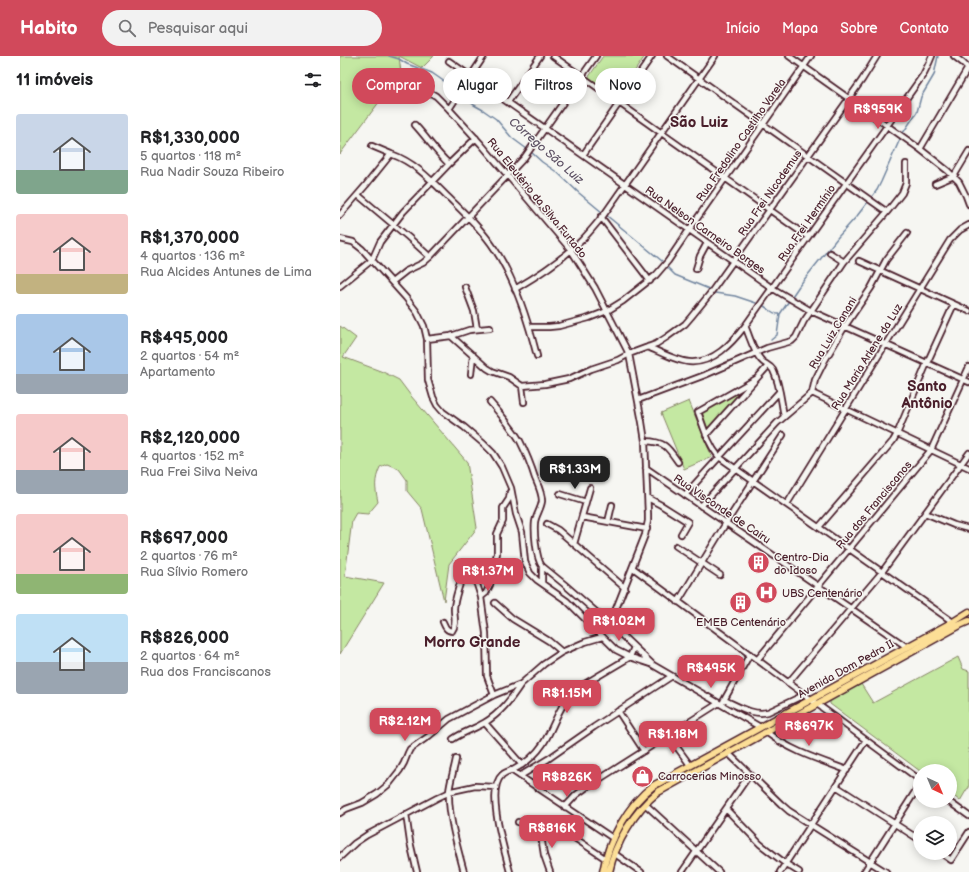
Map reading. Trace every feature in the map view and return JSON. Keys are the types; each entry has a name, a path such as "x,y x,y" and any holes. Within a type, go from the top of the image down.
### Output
{"main road":[{"name":"Avenida Dom Pedro II","path":"603,872 606,859 622,823 641,797 657,784 969,612"},
{"name":"Avenida Dom Pedro II","path":"610,872 615,854 628,828 645,804 658,792 969,621"},
{"path":"960,625 969,625"}],"street":[{"path":"476,68 484,56"},
{"path":"512,96 540,56"},
{"path":"553,56 570,68"},
{"path":"587,70 596,56"},
{"path":"644,68 652,56"},
{"path":"667,56 888,212"},
{"path":"515,289 547,269 571,250 602,217 715,56"},
{"path":"788,56 940,164 954,176 962,188 969,204"},
{"name":"Rua Fredolino Castilho Varela","path":"529,327 549,327 568,324 589,318 607,311 650,281 662,268 811,56"},
{"name":"Rua Frei Nicodemus","path":"522,386 545,384 569,379 648,347 667,337 685,324 700,307 770,210 877,56"},
{"name":"Rua Frei Hermínio","path":"648,347 688,362 706,359 716,354 733,340 745,326 923,75 932,56"},
{"path":"920,149 968,68 956,56"},
{"name":"Rua Nelson Carneiro Borges","path":"449,61 459,68"},
{"name":"Rua Eleutério da Silva Furtado","path":"435,95 476,138 571,250 595,288 629,354 645,441 648,498 647,529 610,624"},
{"path":"449,109 452,104"},
{"name":"Rua Nelson Carneiro Borges","path":"511,104 688,230 786,297 812,311 969,382"},
{"path":"392,282 406,271 430,257 468,218 528,154 563,104"},
{"path":"583,155 618,104"},
{"path":"620,104 808,237"},
{"path":"416,125 448,164"},
{"path":"340,286 372,260 380,242 393,224 448,164 476,138"},
{"path":"372,146 406,160 414,165 432,181 482,232 494,248 515,289 529,327 537,356"},
{"path":"935,184 954,176 969,151"},
{"path":"340,215 391,154"},
{"path":"638,400 705,376 771,347 792,341 844,262 888,212 902,193 907,179 906,164"},
{"path":"358,194 430,257"},
{"path":"602,217 650,281"},
{"name":"Rua Maria Arlene da Luz","path":"787,504 950,240 960,230 969,225"},
{"name":"Rua Luiz Canani","path":"812,393 819,370 845,326 871,288 886,260 907,233"},
{"path":"340,239 353,242 358,245 417,312 424,326 427,339 428,380 430,390 435,401 443,412 474,434 493,453 502,467 511,488 516,514 522,532 525,562 527,568 534,577 567,601 616,650 630,657 653,665 721,703 760,727"},
{"path":"696,269 707,243"},
{"path":"830,252 844,262"},
{"path":"859,261 969,311"},
{"path":"464,287 476,316 477,329"},
{"path":"819,527 897,434 954,304"},
{"path":"745,326 756,353 763,362 773,370 784,416"},
{"path":"427,339 451,336 477,329 490,328"},
{"path":"451,336 489,370 509,377 522,386 524,402"},
{"path":"471,374 473,355"},
{"path":"706,435 768,366"},
{"name":"Rua dos Franciscanos","path":"757,660 931,450 969,367"},
{"path":"756,379 698,412 706,435 719,457 953,622"},
{"path":"685,495 779,392"},
{"path":"701,506 784,416 812,393 969,468"},
{"path":"490,402 509,424 520,441 528,457 538,486 542,501 535,523 537,555 540,564 610,624 653,665"},
{"path":"678,602 726,523 783,435"},
{"path":"645,441 663,444 670,450 678,462"},
{"path":"788,683 882,572 969,453"},
{"name":"Rua Visconde de Cairu","path":"646,468 907,647"},
{"path":"481,597 490,585 497,553 496,534 503,521 503,508 510,499 511,488"},
{"path":"574,544 590,488"},
{"path":"560,494 586,502"},
{"path":"648,498 662,505 688,522 682,534"},
{"path":"608,522 612,505"},
{"path":"925,513 954,525 969,529"},
{"path":"582,517 647,529"},
{"path":"547,524 558,530 625,588"},
{"path":"676,546 720,575"},
{"path":"542,566 542,583"},
{"path":"632,568 913,775"},
{"path":"443,622 449,631 454,629 454,608 462,576 465,570 467,569 472,571 481,597 486,633 487,676 494,695"},
{"path":"495,603 513,619 545,638 562,652"},
{"path":"452,739 465,731 485,723 505,706 521,684 544,664 562,652 585,642 602,637"},
{"path":"510,872 496,815 496,787 500,777 524,763 534,755 544,743 561,707 572,693 630,657 634,648"},
{"path":"565,807 576,795 587,787 721,703 750,654"},
{"path":"520,776 672,676"},
{"path":"340,814 346,809 371,798 383,790 400,770 408,753 414,745 429,736 449,719 494,695 521,684"},
{"path":"721,703 763,714 804,695"},
{"path":"618,711 644,751"},
{"path":"485,723 531,769"},
{"path":"766,732 793,749 847,770"},
{"path":"668,735 690,765"},
{"path":"780,872 866,740"},
{"path":"728,753 785,808 886,872"},
{"path":"456,759 449,792 452,817 464,872"},
{"path":"511,770 614,839"},
{"path":"682,872 750,774"},
{"path":"340,857 355,843 367,835 449,792 475,786 496,787"},
{"path":"836,786 913,836"},
{"path":"864,872 913,795"},
{"path":"645,804 719,872"},
{"path":"957,807 969,816"},
{"path":"726,809 760,844 799,872"},
{"path":"406,814 410,842 417,872"},
{"path":"518,822 540,829 544,855 550,872"},
{"path":"561,829 606,859"},
{"path":"957,851 969,832"},
{"path":"615,854 641,872"}],"green space":[{"path":"340,56 399,56 400,68 352,68 352,104 378,104 340,154"},
{"path":"399,56 434,56 422,68"},
{"path":"603,56 645,56 637,68 595,68 595,83 588,78"},
{"path":"340,326 356,338 343,357 383,372 399,380 467,462 477,528 449,564 444,601 422,509 407,491 407,480 399,469 387,464 380,467 376,484 378,502 368,514 356,513 352,520 345,576 384,583 340,654"},
{"path":"740,390 742,392 708,429 702,412"},
{"path":"689,401 712,457 684,469 661,413"},
{"path":"958,657 963,669 969,671 969,788 960,801 957,799 957,764 913,764 913,766 830,704 830,700 861,684 873,703"}],"waterway":[{"name":"Córrego São Luiz","path":"389,56 432,73 455,89 474,105 496,119 512,138 558,173 603,213"},
{"name":"Córrego São Luiz","path":"903,133 917,112 921,97 934,75 938,56"},
{"name":"Córrego São Luiz","path":"771,340 777,335 780,314 799,286 877,190 900,139"},
{"name":"Córrego São Luiz","path":"606,215 662,261"},
{"name":"Córrego São Luiz","path":"666,266 675,275 709,289"},
{"name":"Córrego São Luiz","path":"715,293 735,296 756,303"},
{"name":"Córrego São Luiz","path":"764,306 774,313 780,314"}],"place":[{"name":"Centro-Dia do Idoso","path":"759,563"},
{"name":"UBS Centenário","path":"766,593"},
{"name":"EMEB Centenário","path":"741,602"},
{"name":"Carrocerias Minosso","path":"642,776"}],"district":[{"name":"São Luiz","path":"699,122"},
{"name":"Santo Antônio","path":"927,394"},
{"name":"Morro Grande","path":"472,642"}]}
